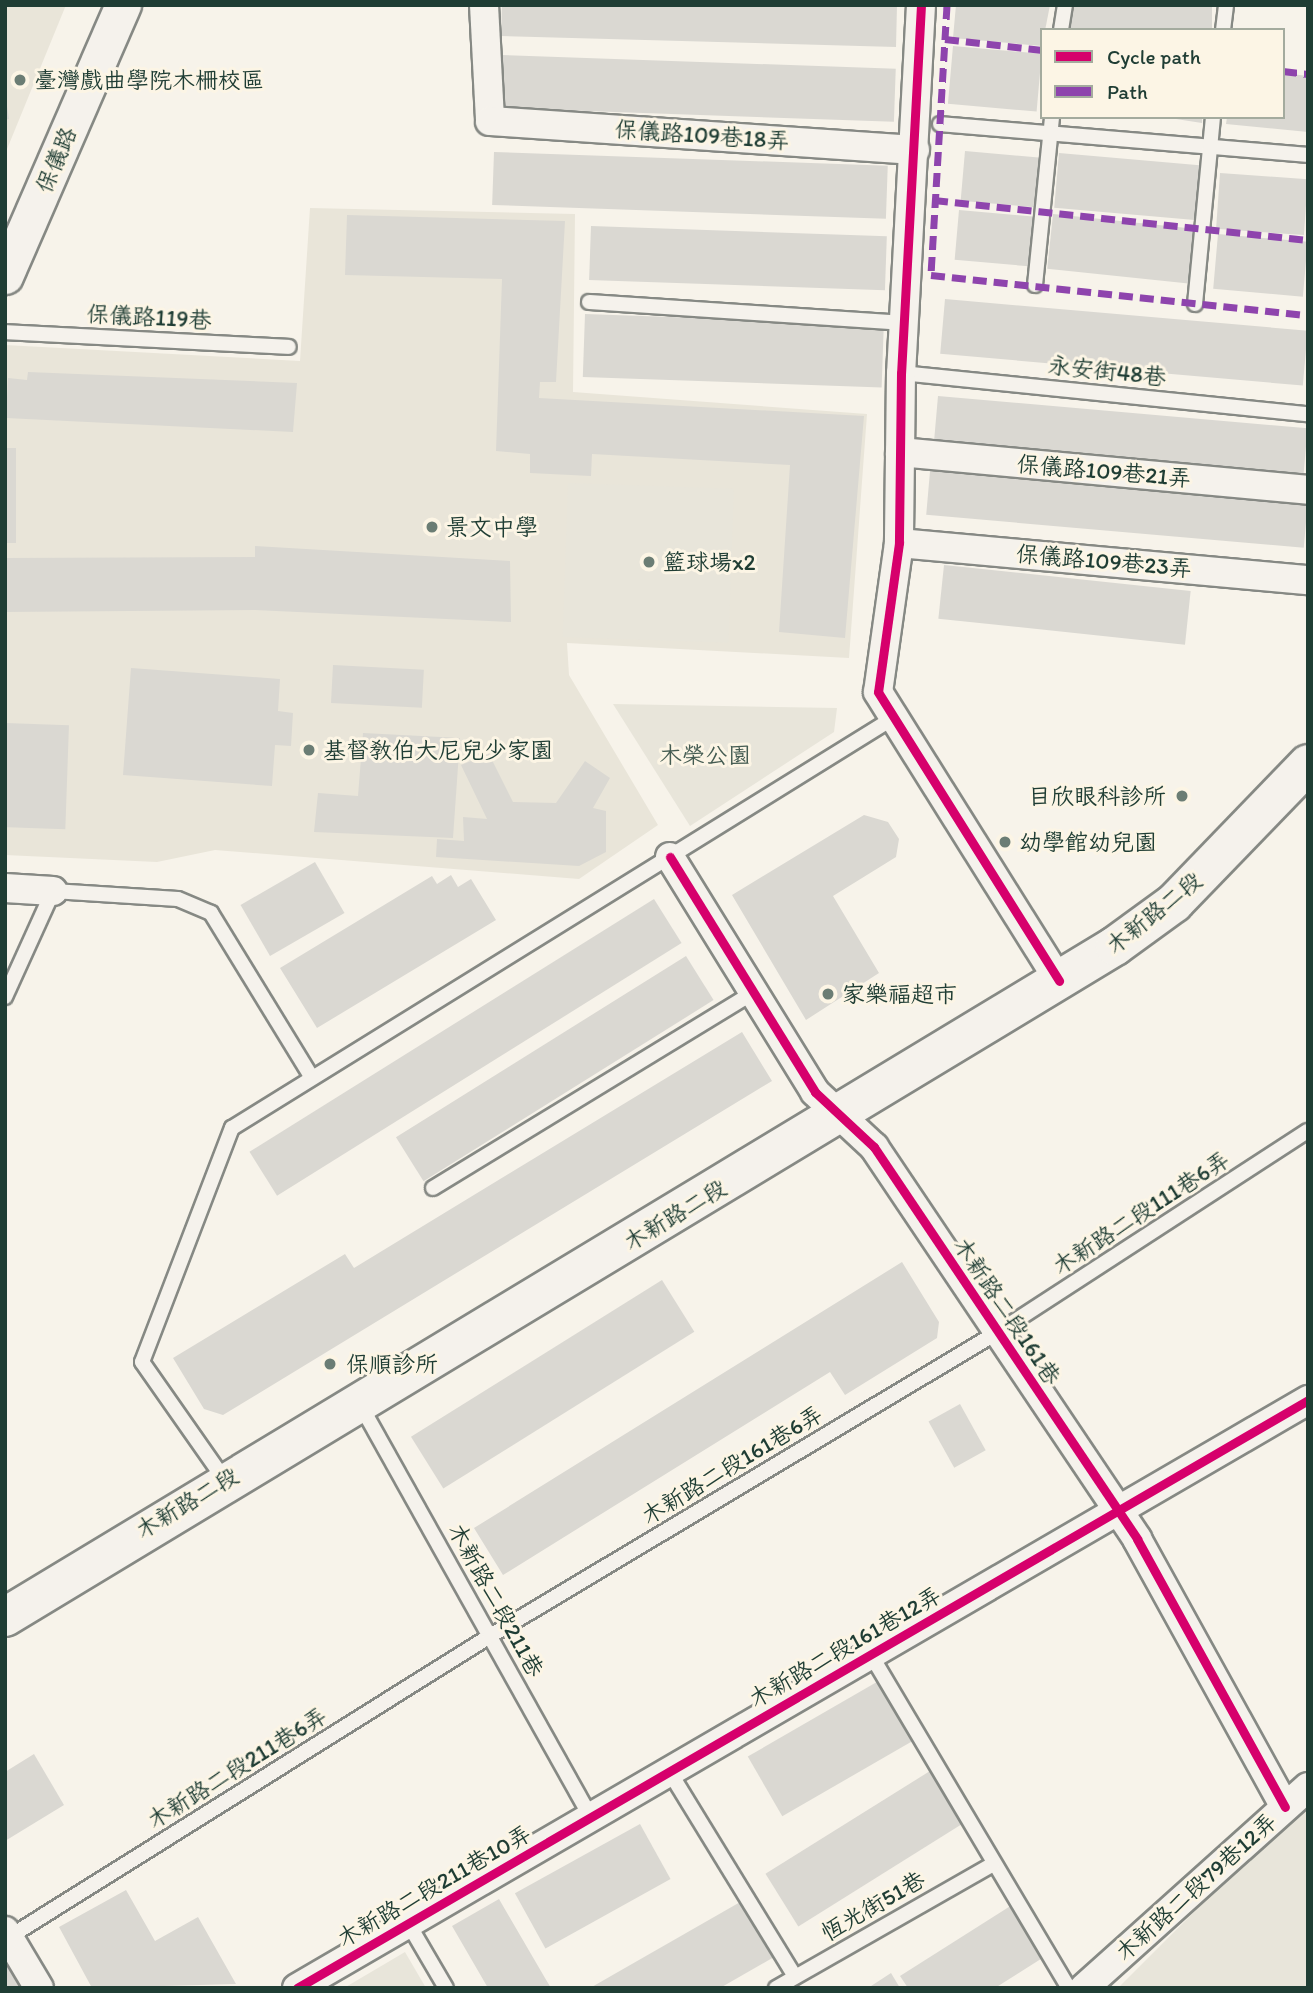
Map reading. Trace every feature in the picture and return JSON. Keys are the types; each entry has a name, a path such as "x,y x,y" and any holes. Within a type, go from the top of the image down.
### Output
{"main road":[{"name":"木新路二段","path":"5,1617 224,1479 361,1406 1059,981 1174,903 1306,772"}],"street":[{"name":"保儀路","path":"5,276 123,5"},
{"name":"保儀路109巷18弄","path":"485,5 490,121 915,150"},
{"path":"921,5 901,373 900,543 878,692 890,720 1059,981"},
{"name":"保儀路109巷21弄","path":"900,452 1308,490"},
{"name":"保儀路109巷23弄","path":"900,543 1308,580"},
{"name":"木新路二段161巷","path":"670,857 815,1092 874,1147 1117,1510 1285,1807"},
{"path":"5,888 53,891"},
{"name":"木新路二段161巷12弄","path":"591,1816 1308,1400"},
{"name":"木新路二段79巷12弄","path":"1084,1988 1308,1787"},
{"name":"木新路二段211巷10弄","path":"297,1988 591,1816"},
{"path":"6,1936 39,1988"}],"lane":[{"path":"1061,28 1065,5"},
{"path":"1223,28 1226,5"},
{"path":"1035,285 1052,119"},
{"path":"1195,304 1213,119"},
{"path":"940,124 1210,149 1308,155"},
{"path":"589,302 905,323"},
{"name":"保儀路119巷","path":"5,332 289,347"},
{"name":"永安街48巷","path":"901,373 1308,414"},
{"path":"224,1479 142,1362 232,1128 890,720"},
{"path":"5,997 53,891 178,899 211,913 312,1078"},
{"path":"433,1188 754,993"},
{"name":"木新路二段111巷6弄","path":"998,1332 1308,1130"},
{"name":"木新路二段161巷6弄","path":"490,1636 998,1332"},
{"name":"木新路二段211巷","path":"361,1406 591,1816"},
{"name":"木新路二段211巷6弄","path":"6,1936 490,1636"},
{"path":"871,1655 992,1865 1069,1988"},
{"path":"669,1771 795,1977"},
{"name":"恆光街51巷","path":"776,1988 992,1865"},
{"name":"木新路二段211巷10弄","path":"408,1923 446,1988"}],"shaded area":[{"name":"臺灣戲曲學院木柵校區","path":"5,5 66,5 5,154"},
{"name":"景文中學","path":"310,208 575,214 573,392 867,414 849,658 567,643 569,675 658,825 579,879 215,850 157,862 5,855 5,345 300,361"}],"green space":[{"name":"籃球場x2","path":"568,483 734,489 729,643 563,637"},
{"name":"木榮公園","path":"613,704 837,708 834,732 690,826"},
{"path":"1308,1798 1308,1988 1118,1988"},
{"path":"405,1952 426,1988 344,1988"}],"building":[{"path":"502,5 897,5 896,47 501,36"},
{"path":"956,5 1050,5 1046,28 1040,28 1040,46 953,38"},
{"path":"1071,5 1212,5 1212,28 1071,28"},
{"path":"953,46 1040,54 1037,112 948,104"},
{"path":"501,55 896,69 894,122 499,108"},
{"path":"1285,73 1308,76 1308,132 1226,124 1227,119 1285,119"},
{"path":"5,93 9,119 5,120"},
{"path":"1176,119 1202,119 1202,123"},
{"path":"965,151 1039,157 1034,207 961,201"},
{"path":"494,152 888,166 886,219 492,205"},
{"path":"1059,153 1199,165 1195,220 1054,208"},
{"path":"1220,173 1308,179 1304,235 1216,229"},
{"path":"959,210 1033,216 1028,266 955,260"},
{"path":"1053,214 1194,229 1188,284 1047,269"},
{"path":"347,215 565,221 556,382 540,382 539,398 864,416 845,638 779,632 790,465 592,454 591,476 530,473 530,454 496,451 502,279 345,275"},
{"path":"591,226 887,236 885,290 589,280"},
{"path":"1218,234 1308,242 1303,297 1213,289"},
{"path":"945,299 1308,331 1303,386 940,354"},
{"path":"585,314 884,324 882,387 583,377"},
{"path":"28,372 297,383 293,432 6,418 8,378 27,380"},
{"path":"938,396 1308,428 1303,483 933,451"},
{"path":"5,448 16,448 16,543 5,543"},
{"path":"931,460 1308,493 1304,548 926,515"},
{"path":"255,546 510,561 511,622 255,610 5,612 5,558 255,557"},
{"path":"944,565 1191,591 1185,645 938,619"},
{"path":"333,665 424,670 422,708 331,703"},
{"path":"131,668 280,679 278,711 293,713 291,746 275,745 272,786 123,775"},
{"path":"5,723 69,725 65,829 5,827"},
{"path":"363,733 460,738 453,838 314,832 318,793 358,796"},
{"path":"489,754 513,802 556,803 585,761 610,778 593,808 606,811 606,852 579,866 436,857 437,839 464,841 463,817 487,819 461,765"},
{"path":"864,815 888,822 899,839 896,857 833,896 879,973 806,1020 732,895"},
{"path":"315,862 344,913 270,956 241,905"},
{"path":"451,875 458,887 471,879 496,920 317,1028 280,968 432,876 437,884"},
{"path":"654,899 682,943 277,1196 249,1152"},
{"path":"686,956 714,1000 424,1181 396,1137"},
{"path":"742,1032 772,1081 223,1415 204,1409 173,1358 345,1254 354,1268"},
{"path":"902,1262 939,1322 937,1338 845,1395 830,1372 503,1575 474,1528"},
{"path":"662,1280 694,1332 443,1489 411,1437"},
{"path":"960,1404 986,1450 954,1468 929,1421"},
{"path":"882,1679 917,1739 782,1816 748,1756"},
{"path":"34,1754 64,1805 5,1841 5,1772"},
{"path":"930,1771 963,1824 798,1926 765,1874"},
{"path":"640,1824 671,1879 545,1948 515,1893"},
{"path":"126,1890 155,1941 198,1917 236,1984 92,1988 59,1927"},
{"path":"499,1899 551,1988 488,1988 452,1926"},
{"path":"742,1901 774,1957 720,1988 590,1988"},
{"path":"1012,1905 1044,1957 995,1988 908,1988 900,1976"},
{"path":"5,1955 23,1988 5,1988"},
{"path":"891,1973 900,1988 868,1988"}],"marked path":[{"path":"947,5 931,275 1308,315"},
{"path":"945,39 1040,50"},
{"path":"1285,71 1308,74"},
{"path":"934,200 1308,240"}],"cycle path":[{"path":"921,5 901,373 899,543 878,692 1059,981"},
{"path":"670,857 815,1092 874,1147 1137,1539 1285,1807"},
{"path":"297,1988 1308,1400"}],"place":[{"name":"臺灣戲曲學院木柵校區","path":"20,80"},
{"name":"景文中學","path":"432,527"},
{"name":"籃球場x2","path":"649,562"},
{"name":"基督教伯大尼兒少家園","path":"309,750"},
{"name":"目欣眼科診所","path":"1182,796"},
{"name":"幼學館幼兒園","path":"1005,842"},
{"name":"家樂福超市","path":"828,994"},
{"name":"保順診所","path":"330,1364"}]}
